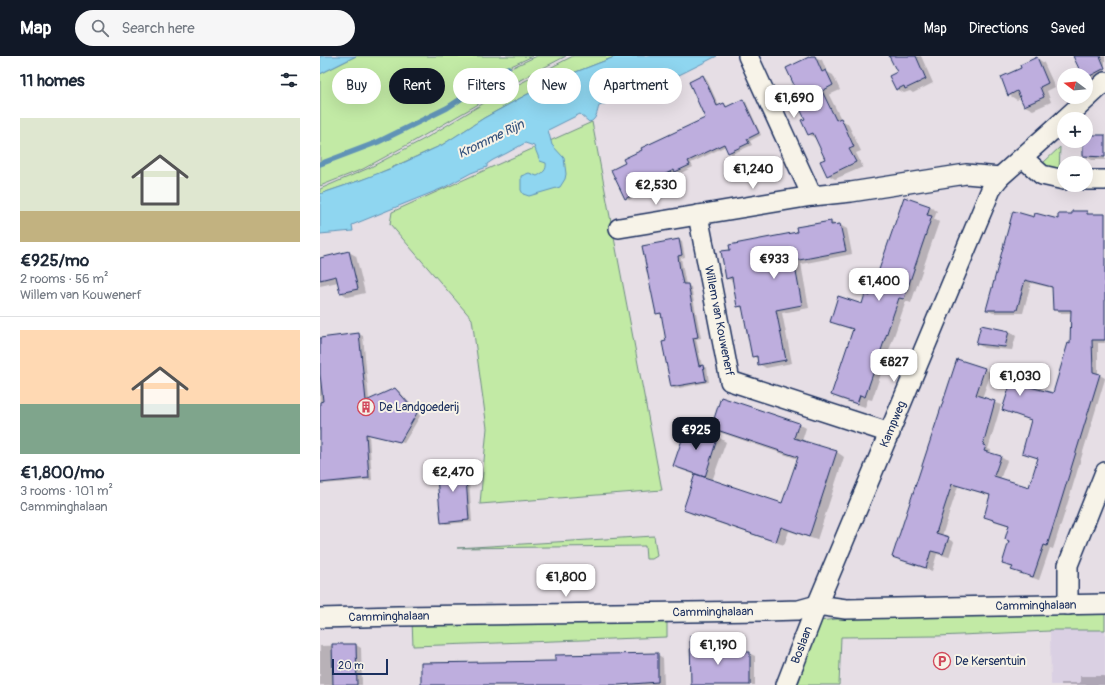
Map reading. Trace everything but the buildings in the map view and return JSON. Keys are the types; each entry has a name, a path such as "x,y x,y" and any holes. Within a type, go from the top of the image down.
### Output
{"street":[{"path":"748,56 812,196"},
{"name":"Kampweg","path":"1073,112 1105,82"},
{"name":"Kampweg","path":"817,605 992,187 1000,177 1057,127"},
{"path":"1023,158 1042,175 1057,178"},
{"path":"619,228 812,196 851,192 966,174 1000,177"},
{"path":"1093,180 1105,180"},
{"name":"Willem van Kouwenerf","path":"698,214 730,381 890,433"},
{"path":"1068,605 1068,566 1105,472"},
{"name":"Camminghalaan","path":"320,618 764,611 799,610 817,605 846,609 1105,604"},
{"name":"Boslaan","path":"786,685 817,605"}],"shaded area":[{"path":"1050,630 1105,630 1105,685 1051,685"}],"green space":[{"path":"356,56 533,56 509,68 453,68 453,104 479,104 363,169 320,186 320,74"},
{"path":"537,56 566,56 543,68 527,68 527,76 519,81 519,68 511,68"},
{"path":"573,56 617,56 581,70 581,68 550,68"},
{"path":"527,80 527,95 519,99 519,84"},
{"path":"482,104 510,104 484,118 442,145 373,176 320,194 320,189 369,168 426,138"},
{"path":"592,122 662,490 480,504 487,428 472,319 390,224 392,212"},
{"path":"1060,148 1060,156 1057,156 1057,174 1052,173 1043,163"},
{"path":"654,536 657,556 652,559 646,559 645,546 457,548"},
{"path":"667,612 667,637 413,646 412,620"},
{"path":"1105,612 1105,630 1050,630 938,636 841,637 839,685 798,685 818,621 847,618"}],"water":[{"path":"320,56 356,56 332,68 320,74"},
{"name":"Kromme Rijn","path":"617,56 717,56 682,74 682,68 589,68 589,104 604,104 599,106 596,116 589,122 580,114 548,130 552,145 564,158 566,174 560,187 529,196 523,194 521,190 521,176 529,173 537,176 546,168 546,163 540,161 534,146 525,143 493,160 487,164 487,167 471,173 443,188 352,225 353,231 320,234 320,194 392,168 442,145 484,118 510,104 519,104 519,99 527,95 527,104 581,104 581,70"}],"waterway":[{"path":"320,164 378,142 453,104"}],"place":[{"name":"De Landgoederij","path":"366,407"},
{"name":"De Kersentuin","path":"942,661"}]}
